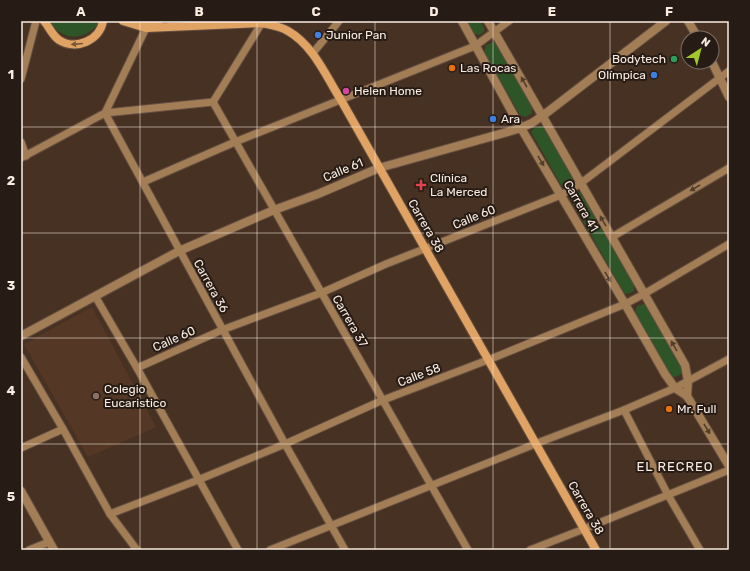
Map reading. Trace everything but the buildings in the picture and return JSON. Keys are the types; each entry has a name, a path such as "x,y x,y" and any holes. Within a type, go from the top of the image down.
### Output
{"main road":[{"path":"46,22 50,31 60,41 74,45 95,37 103,21"},
{"name":"Carrera 38","path":"123,21 164,28 262,22 288,30 300,38 313,53 341,100 596,550"}],"street":[{"path":"21,79 36,21"},
{"path":"313,53 339,21"},
{"name":"Carrera 41","path":"462,21 521,128 625,304 639,331 675,388 687,396 729,466"},
{"name":"Carrera 41","path":"488,21 685,365 688,381 687,396"},
{"path":"143,182 235,142 475,46 509,21"},
{"name":"Calle 61","path":"21,336 179,251 274,210 318,194 379,168 521,128 542,116 666,21"},
{"path":"688,21 693,30"},
{"path":"21,142 23,157 105,113 213,102 262,22"},
{"path":"105,113 146,25"},
{"path":"716,70 729,97"},
{"name":"Calle 60","path":"137,368 222,330 321,293 386,264 561,194 581,183 729,71"},
{"name":"Carrera 37","path":"213,102 468,550"},
{"name":"Carrera 36","path":"105,113 284,444 332,525 345,550"},
{"path":"612,237 729,168"},
{"name":"Calle 58","path":"110,514 198,480 383,400 488,360 625,304 729,244"},
{"path":"95,296 137,368 238,550"},
{"path":"21,357 110,514 138,550"},
{"path":"270,550 624,410 675,388 729,360"},
{"path":"624,410 668,495 700,550"},
{"path":"21,448 63,429"},
{"path":"530,550 729,470"},
{"path":"21,491 54,550"},
{"path":"29,550 49,542"}],"shaded area":[{"name":"Colegio Eucaristico","path":"92,307 156,427 88,457 24,344"}],"green space":[{"path":"50,21 100,21 95,28 89,32 82,35 67,36 60,33"},
{"path":"467,21 480,21 484,28 484,32 479,35 473,33"},
{"path":"493,42 498,44 532,105 532,113 526,117 520,115 484,52 486,45"},
{"path":"540,126 544,127 573,178 572,184 566,186 561,185 531,132 534,128"},
{"path":"577,192 581,193 634,285 634,291 628,294 624,293 570,198"},
{"path":"644,304 682,366 681,374 676,377 670,376 635,312 637,306"}],"place":[{"name":"Junior Pan","path":"318,35"},
{"name":"Bodytech","path":"674,59"},
{"name":"Las Rocas","path":"452,68"},
{"name":"Olímpica","path":"654,75"},
{"name":"Helen Home","path":"346,91"},
{"name":"Ara","path":"493,119"},
{"name":"Clínica La Merced","path":"421,185"},
{"name":"Colegio Eucaristico","path":"96,396"},
{"name":"Mr. Full","path":"669,409"}],"district":[{"name":"EL RECREO","path":"675,466"}]}
